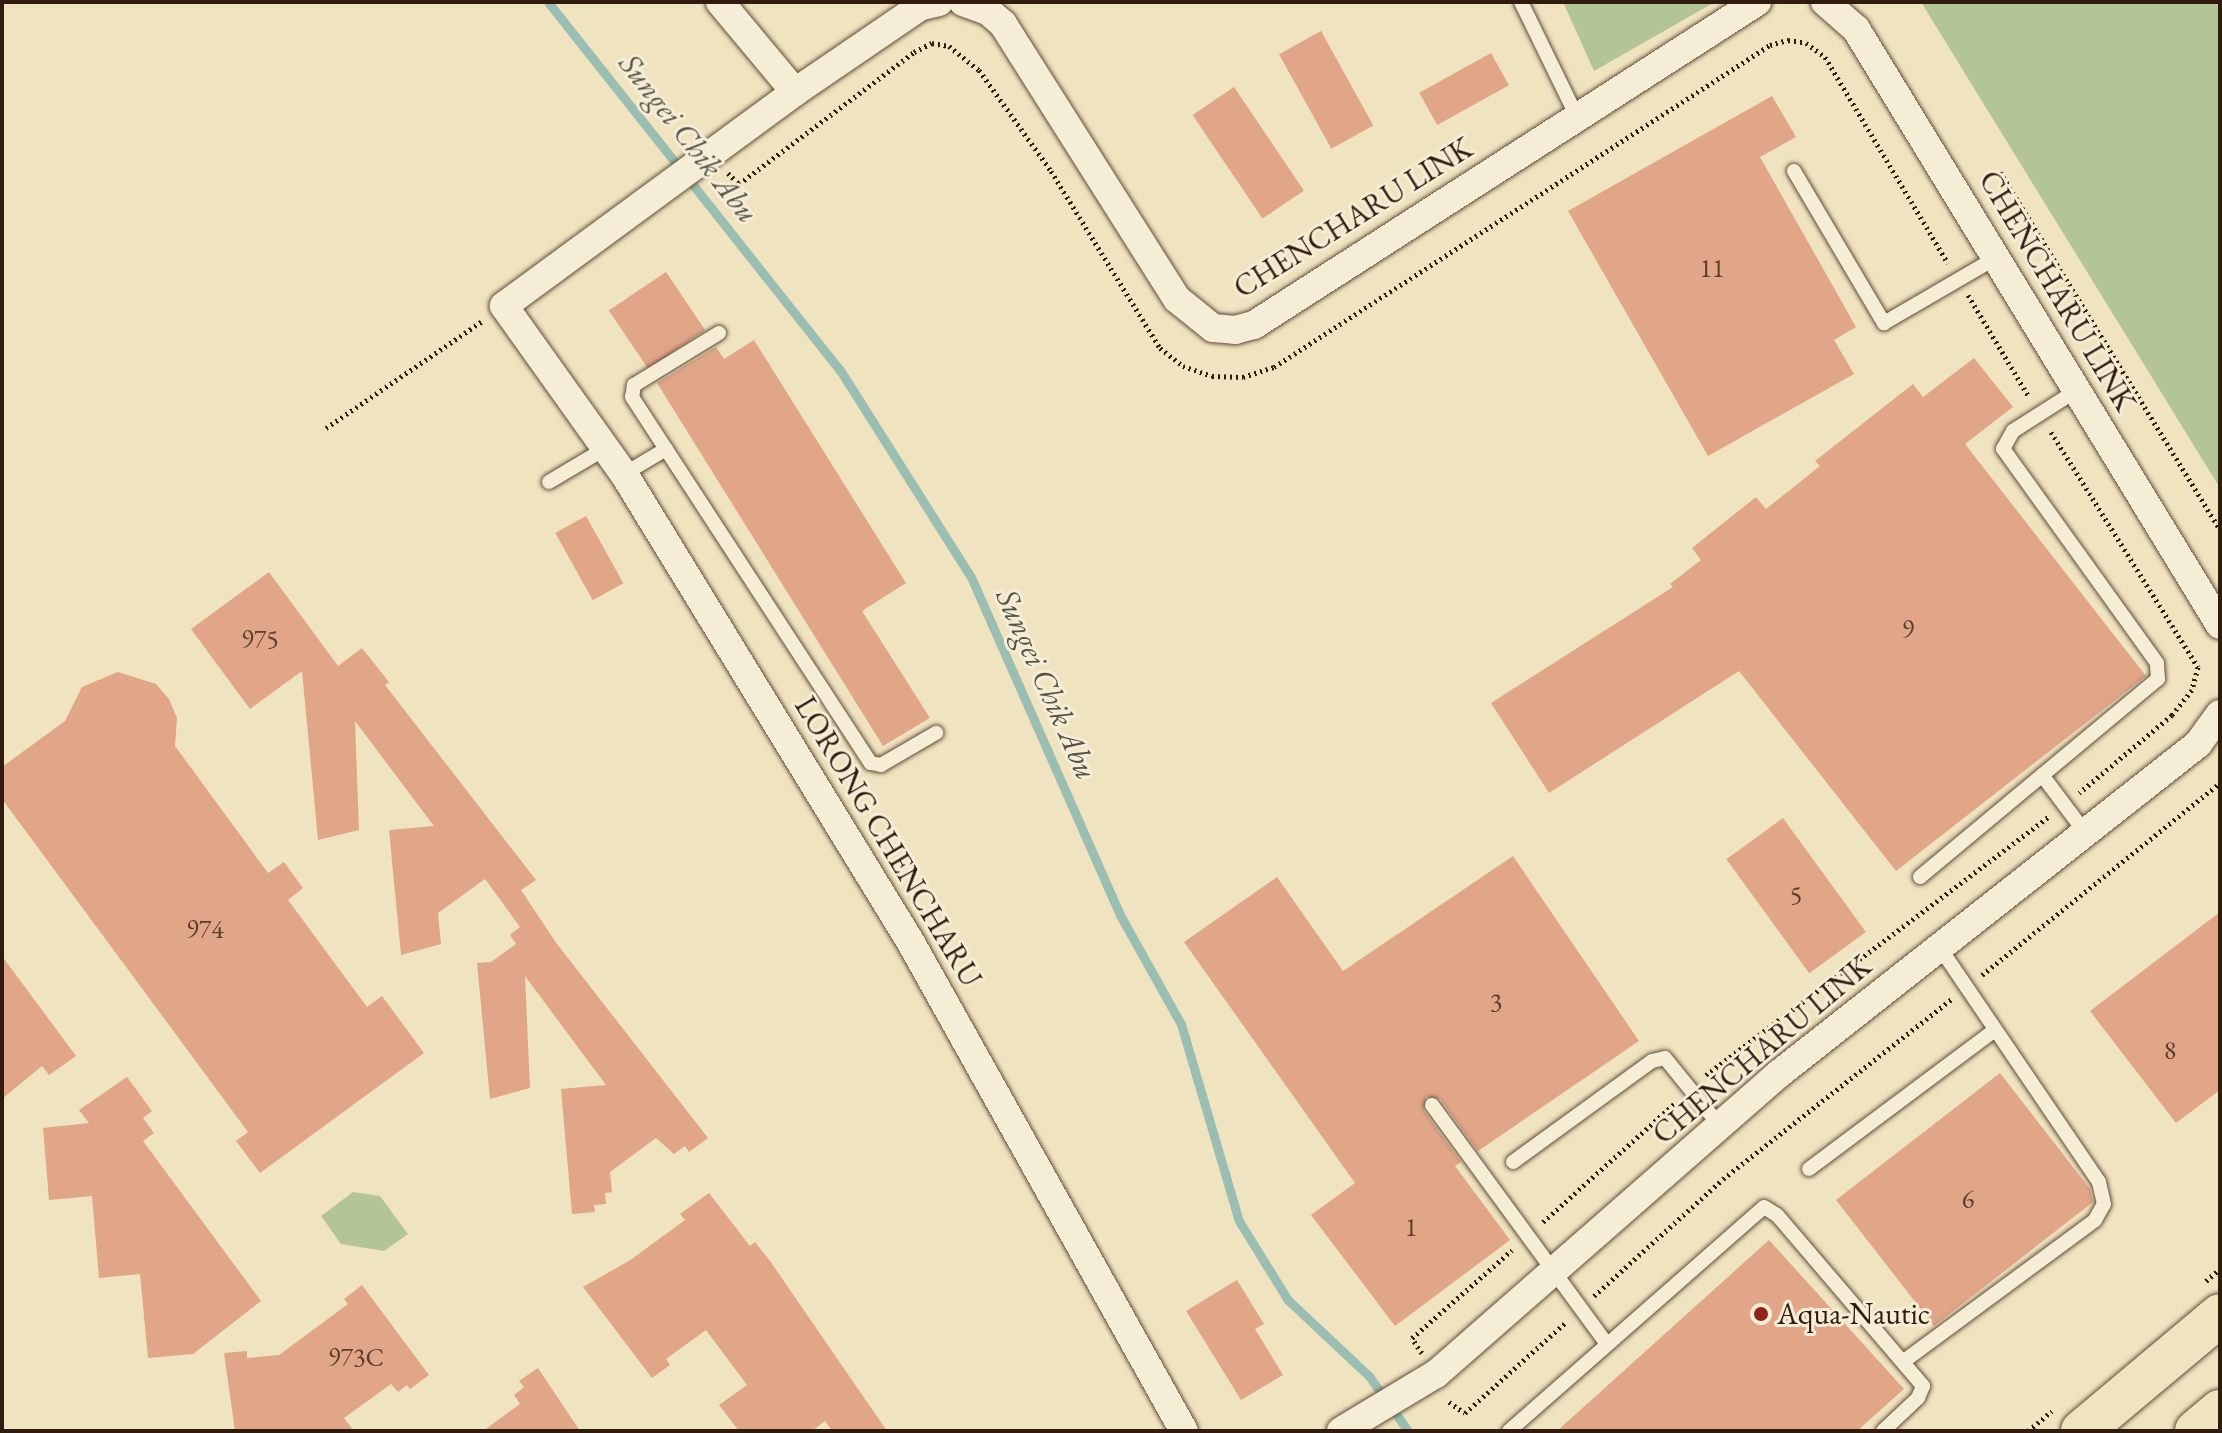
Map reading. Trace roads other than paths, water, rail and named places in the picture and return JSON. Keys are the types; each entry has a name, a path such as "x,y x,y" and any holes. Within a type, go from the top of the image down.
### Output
{"main road":[{"path":"2082,1431 2220,1315"},
{"path":"2196,1431 2220,1411"}],"street":[{"path":"720,2 795,92 921,6 939,2"},
{"name":"CHENCHARU LINK","path":"963,2 988,11 1003,24 1177,299 1213,328 1254,325 1757,2"},
{"name":"CHENCHARU LINK","path":"1825,2 1856,29 2220,625"},
{"name":"LORONG CHENCHARU","path":"795,92 718,164 648,200 504,306 624,474 910,941 1184,1431"},
{"name":"CHENCHARU LINK","path":"1344,1429 1429,1380 1720,1126 1940,948 2088,835 2198,744 2220,714"}],"lane":[{"path":"1521,2 1577,117"},
{"path":"1794,171 1884,323 1994,259"},
{"path":"719,333 630,391 871,763 881,765 936,733"},
{"path":"1920,877 2151,688 2158,671 2003,449 2007,436 2077,390"},
{"path":"549,482 606,448"},
{"path":"624,474 666,449"},
{"path":"2042,775 2088,835"},
{"path":"1904,1361 2095,1220 2104,1204 2099,1182 1940,948"},
{"path":"1809,1169 1995,1030"},
{"path":"1513,1162 1652,1061 1665,1058 1720,1126"},
{"path":"1432,1105 1606,1343"},
{"path":"1509,1431 1764,1207 1777,1215 1904,1361 1923,1390 1883,1431"}],"waterway":[{"name":"Sungei Chik Abu","path":"548,2 840,370 971,577 1120,915 1181,1024 1239,1221 1288,1300 1369,1376 1408,1431"}],"place":[{"name":"Aqua-Nautic","path":"1761,1314"}]}
